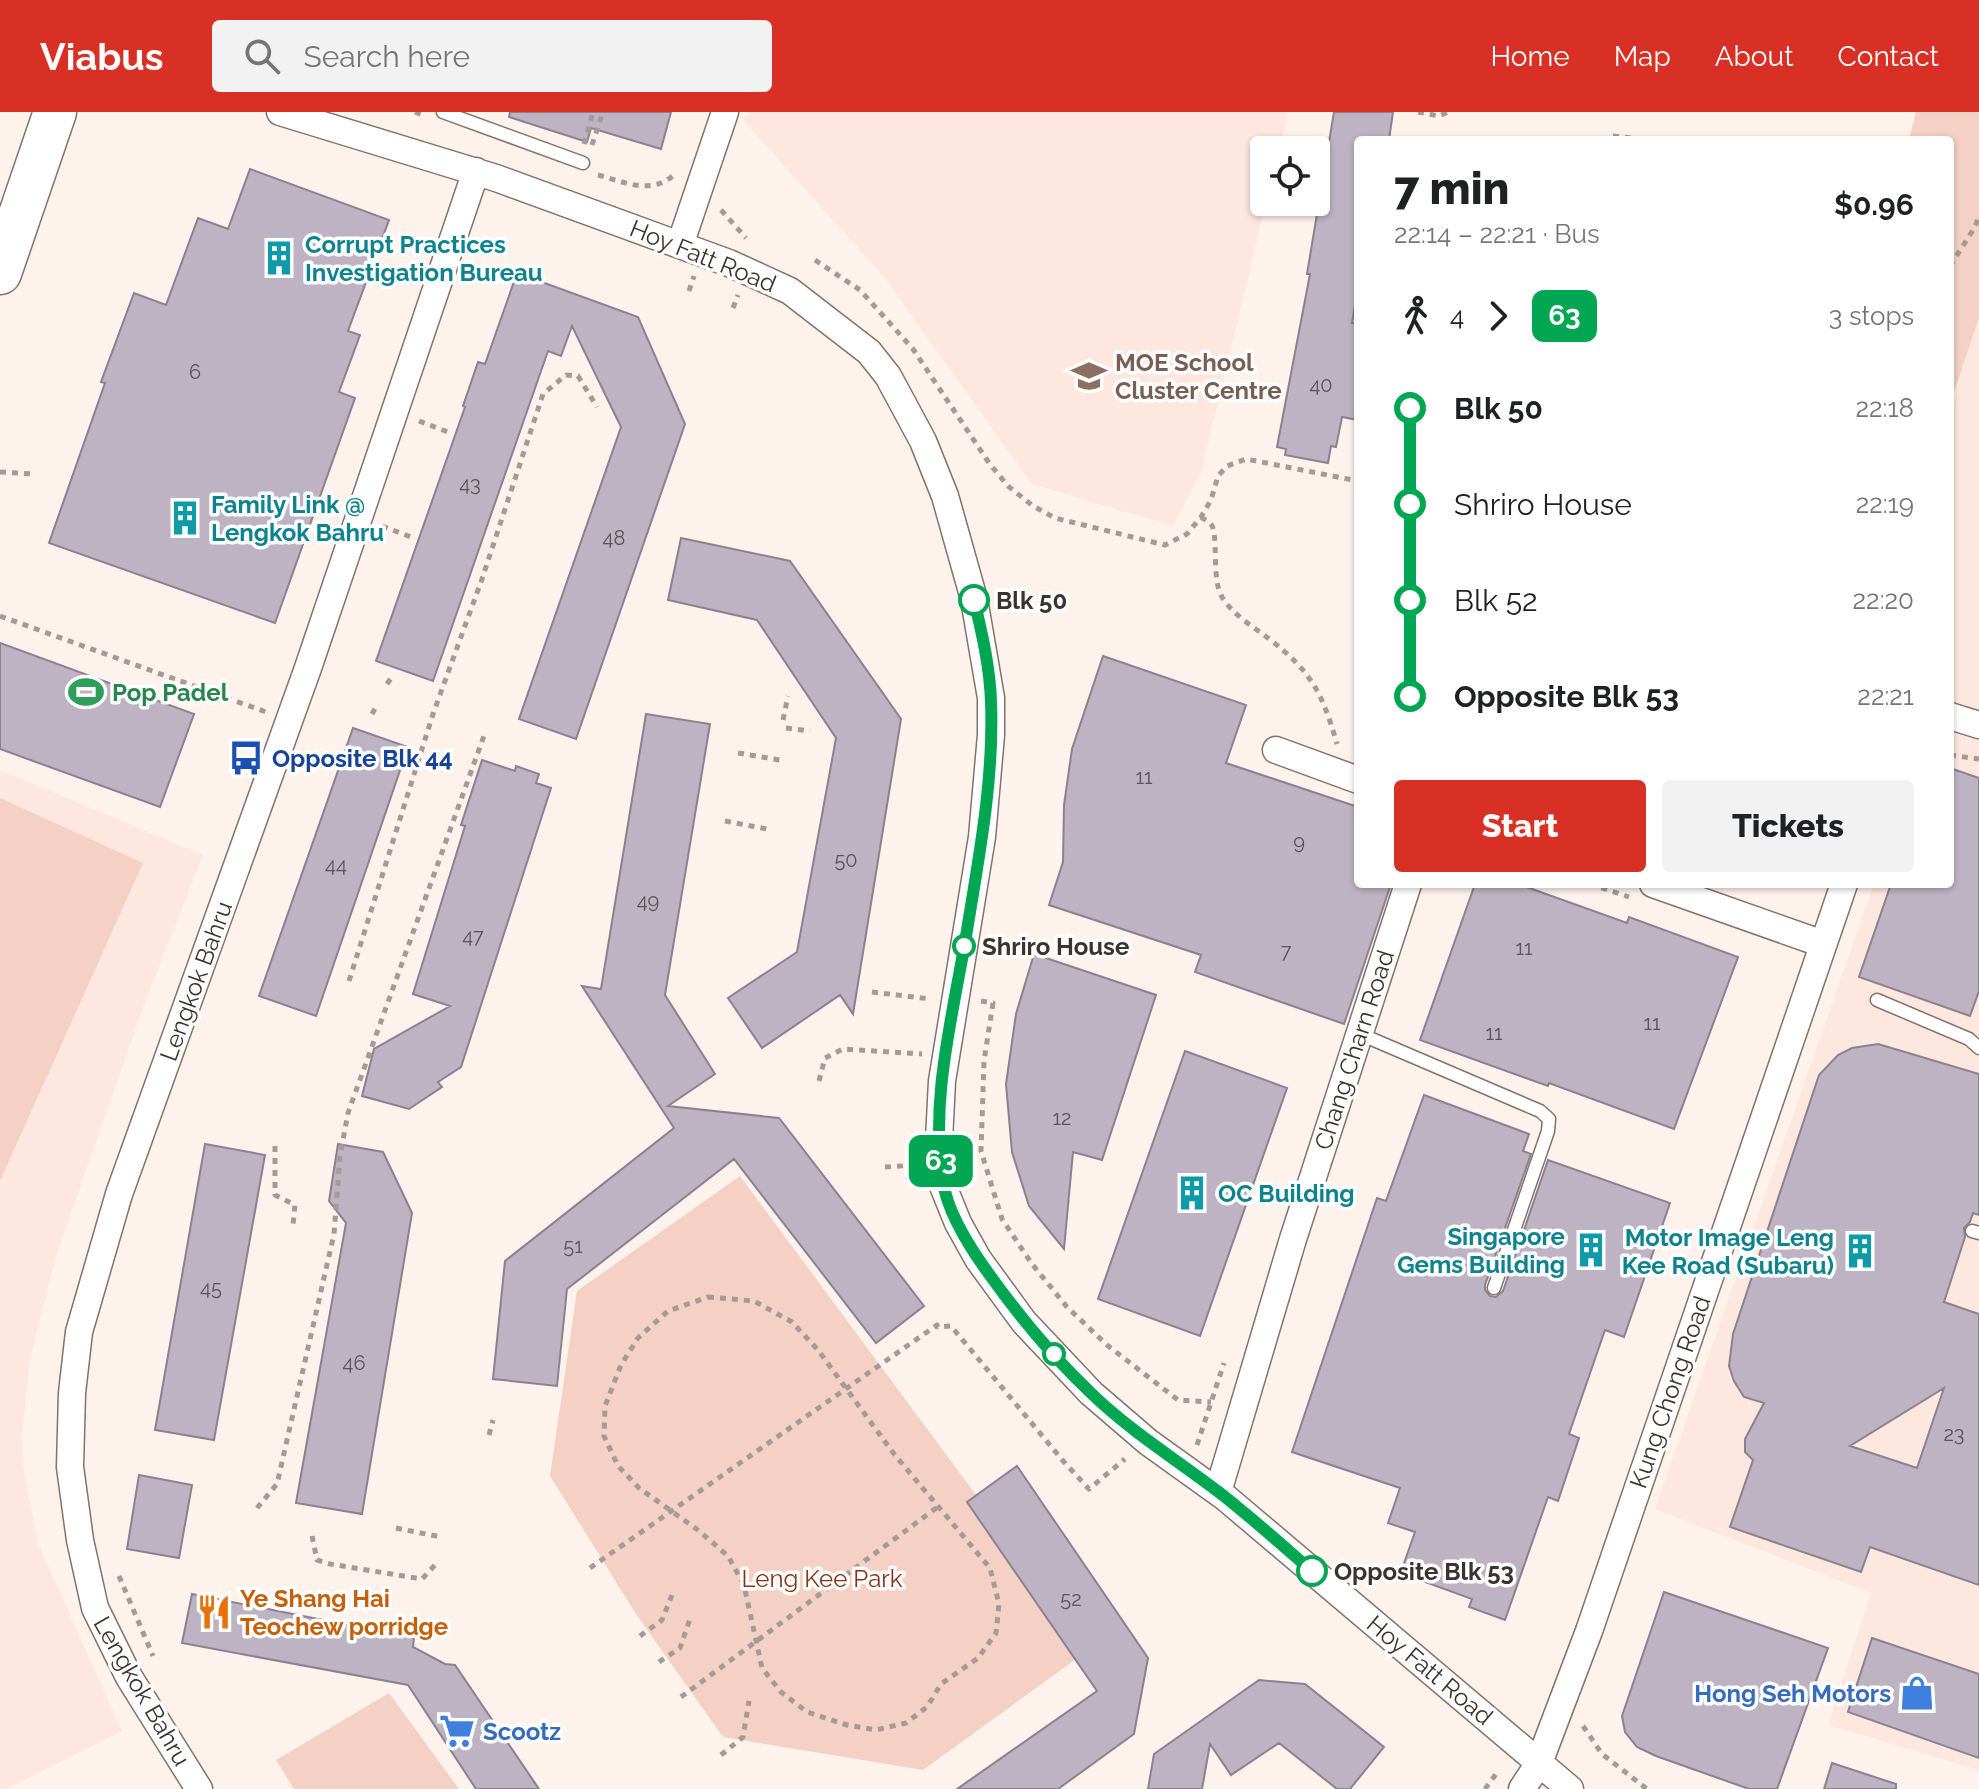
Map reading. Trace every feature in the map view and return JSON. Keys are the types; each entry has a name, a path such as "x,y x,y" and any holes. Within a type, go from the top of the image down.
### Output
{"main road":[{"path":"0,273 55,112"}],"street":[{"name":"Hoy Fatt Road","path":"280,112 476,171 729,263 790,291 869,352 888,376 923,441 945,496 974,599 991,698 990,761 982,837 942,1081 939,1140 943,1186 958,1223 978,1259 1024,1322 1091,1393 1148,1442 1218,1492 1570,1789"},
{"path":"680,245 725,112"},
{"name":"Lengkok Bahru","path":"199,1789 129,1677 95,1608 80,1540 70,1467 72,1393 79,1332 119,1194 298,696 476,171"},
{"path":"1954,717 1979,725"},
{"path":"1276,750 1354,779"},
{"name":"Chang Charn Road","path":"1218,1492 1297,1226 1407,888"},
{"path":"1664,888 1823,944"},
{"name":"Kung Chong Road","path":"1539,1763 1589,1631 1843,888"},
{"path":"1522,1789 1539,1763"}],"lane":[{"path":"443,112 586,159"},
{"path":"1877,1000 1969,1039 1979,1048"},
{"path":"1360,1034 1540,1111 1549,1119 1548,1131 1494,1288"}],"path":[{"path":"586,159 603,112"},
{"path":"1418,112 1439,116 1448,112"},
{"path":"717,202 731,224 757,243"},
{"path":"1954,260 1979,215"},
{"path":"815,260 860,290 913,349 989,463 1008,486 1033,506 1055,518 1165,545 1187,534 1201,517 1211,500 1218,476 1227,466 1246,459 1354,480"},
{"path":"733,308 738,294"},
{"path":"349,981 433,714 482,579 543,394 566,375 578,376 597,407"},
{"path":"417,420 448,432"},
{"path":"0,472 34,474"},
{"path":"1201,517 1211,525 1215,534 1213,558 1220,595 1241,618 1287,652 1312,678 1331,721 1338,747"},
{"path":"374,539 379,525"},
{"path":"387,528 411,537"},
{"path":"0,616 268,713"},
{"path":"783,720 788,696"},
{"path":"372,714 377,705"},
{"path":"786,728 810,731"},
{"path":"257,1508 277,1484 281,1469 334,1234 340,1156 348,1113 485,733"},
{"path":"738,753 785,761"},
{"path":"1954,756 1979,759"},
{"path":"725,821 772,830"},
{"path":"872,992 936,1000"},
{"path":"974,1000 993,1003 984,1061 981,1151 1002,1219 1032,1264 1067,1307 1107,1345 1178,1400 1211,1402"},
{"path":"819,1081 825,1058 843,1049 946,1055"},
{"path":"275,1146 275,1195 295,1205 293,1225"},
{"path":"885,1167 910,1166"},
{"path":"708,1297 754,1301 792,1322 848,1389 894,1454 990,1568 999,1604 996,1633 978,1658 941,1684 927,1707 906,1723 876,1730 847,1725 807,1712 781,1692 762,1668 744,1585 728,1556 639,1488 618,1466 604,1436 605,1406 621,1365 638,1338 668,1311 708,1297"},
{"path":"590,1568 937,1325 951,1326 1089,1489 1134,1452"},
{"path":"489,1435 493,1420"},
{"path":"681,1697 939,1506"},
{"path":"396,1528 441,1537"},
{"path":"312,1536 317,1560 330,1564 422,1579 435,1565"},
{"path":"117,1568 153,1656"},
{"path":"640,1636 662,1620 672,1595"},
{"path":"659,1662 680,1648 690,1619"},
{"path":"721,1755 743,1737 749,1701"},
{"path":"1581,1721 1602,1754 1647,1789"}],"shaded area":[{"name":"MOE School Cluster Centre","path":"750,112 1288,112 1282,136 1250,136 1250,216 1263,216 1201,473 1173,526 1032,484 885,278 743,120"},
{"path":"1979,291 1979,1770 1828,1725 1871,1593 1655,1509 1873,888 1954,888 1954,402"},
{"path":"0,770 203,855 144,1005 56,1256 31,1354 22,1432 23,1466 37,1541 122,1731 6,1789 0,1789"}],"green space":[{"path":"1916,112 1979,112 1979,317 1954,393 1954,136 1910,136"},
{"path":"0,798 143,863 0,1181"},
{"name":"Leng Kee Park","path":"740,1176 1090,1649 923,1770 723,1737 636,1614 550,1476 577,1291"},
{"path":"389,1693 459,1789 294,1789 276,1760"}],"building":[{"path":"510,112 671,112 661,149 591,128 587,142 509,117"},
{"path":"1334,112 1393,112 1390,136 1354,136 1354,419 1342,417 1336,447 1331,446 1328,463 1285,455 1286,449 1277,447 1310,274 1307,274 1317,216 1330,216 1330,136"},
{"path":"250,169 389,220 348,331 360,335 339,392 355,398 275,623 49,543 105,383 101,382 134,293 166,305 198,218 228,229"},
{"path":"517,273 638,317 685,424 576,739 519,719 621,427 572,326 561,356 548,351 433,681 376,661 478,362 485,364"},
{"path":"681,538 790,561 901,719 853,1014 840,995 762,1048 728,998 797,952 836,738 757,620 668,600"},
{"path":"0,643 194,714 160,807 0,749"},
{"path":"1103,656 1246,705 1226,763 1354,806 1354,888 1390,888 1344,1024 1195,972 1201,955 1049,905 1063,862 1064,805 1072,749"},
{"path":"646,714 710,724 665,995 715,1074 668,1106 779,1118 924,1306 876,1343 734,1159 567,1289 557,1386 493,1379 505,1261 674,1128 582,986 601,989"},
{"path":"353,728 408,747 316,1016 259,996"},
{"path":"482,760 515,771 516,766 539,774 536,783 551,788 461,1067 438,1082 442,1087 409,1109 362,1096 374,1049 450,1006 413,994"},
{"path":"1954,769 1979,778 1979,991 1970,1016 1859,977 1890,888 1954,888"},
{"path":"1474,888 1529,888 1627,923 1629,917 1738,957 1674,1129 1420,1040"},
{"path":"1034,954 1156,995 1102,1160 1073,1152 1064,1249 1029,1206 1012,1152 1006,1084 1016,1014"},
{"name":"Motor Image Leng Kee Road (Subaru)","path":"1878,1044 1979,1074 1979,1215 1973,1213 1964,1228 1965,1237 1944,1302 1979,1314 1979,1585 1870,1547 1861,1572 1730,1527 1753,1460 1745,1452 1745,1439 1764,1403 1744,1397 1734,1381 1729,1366 1733,1334 1819,1075 1838,1055 1852,1048","holes":["1944,1388 1917,1468 1850,1446"]},
{"name":"OC Building","path":"1185,1051 1287,1088 1200,1336 1098,1299"},
{"path":"1424,1095 1529,1134 1523,1151 1531,1154 1485,1285 1490,1296 1496,1297 1503,1291 1548,1160 1670,1203 1624,1337 1605,1330 1569,1434 1579,1438 1558,1501 1548,1497 1505,1620 1469,1607 1472,1599 1425,1582 1428,1574 1403,1566 1415,1532 1388,1523 1400,1488 1292,1452 1377,1198 1386,1201"},
{"path":"205,1144 265,1155 214,1440 155,1430"},
{"path":"338,1144 383,1152 412,1213 362,1514 296,1503 346,1223 329,1201"},
{"path":"1017,1466 1148,1658 1134,1734 1058,1789 957,1789 1097,1691 967,1502"},
{"path":"139,1475 192,1485 179,1558 127,1549"},
{"path":"1664,1592 1828,1648 1777,1789 1749,1789 1656,1756 1637,1747 1625,1732 1622,1716"},
{"path":"192,1594 414,1638 413,1647 445,1664 455,1665 539,1789 476,1789 408,1685 182,1643"},
{"name":"Hong Seh Motors","path":"1872,1638 1979,1674 1979,1758 1848,1712"},
{"path":"1259,1680 1305,1684 1384,1747 1350,1789 1337,1789 1279,1743 1231,1775 1210,1744 1202,1789 1148,1789 1154,1754"},
{"path":"1832,1763 1896,1784 1896,1789 1824,1789"}],"bus line":[{"name":"63","path":"974,600 991,698 991,735 982,837 942,1081 939,1140 943,1186 958,1223 978,1259 1006,1299 1091,1393 1148,1442 1218,1492 1312,1571"}],"place":[{"name":"Corrupt Practices Investigation Bureau","path":"279,258"},
{"name":"MOE School Cluster Centre","path":"1089,376"},
{"name":"Family Link @ Lengkok Bahru","path":"185,518"},
{"name":"Blk 50","path":"974,600"},
{"name":"Pop Padel","path":"86,692"},
{"name":"Opposite Blk 44","path":"246,758"},
{"name":"Shriro House","path":"964,946"},
{"name":"OC Building","path":"1192,1193"},
{"name":"Singapore Gems Building","path":"1591,1250"},
{"name":"Motor Image Leng Kee Road (Subaru)","path":"1860,1251"},
{"name":"Opposite Blk 53","path":"1312,1571"},
{"name":"Ye Shang Hai Teochew porridge","path":"214,1612"},
{"name":"Hong Seh Motors","path":"1917,1693"},
{"name":"Scootz","path":"457,1731"}]}
